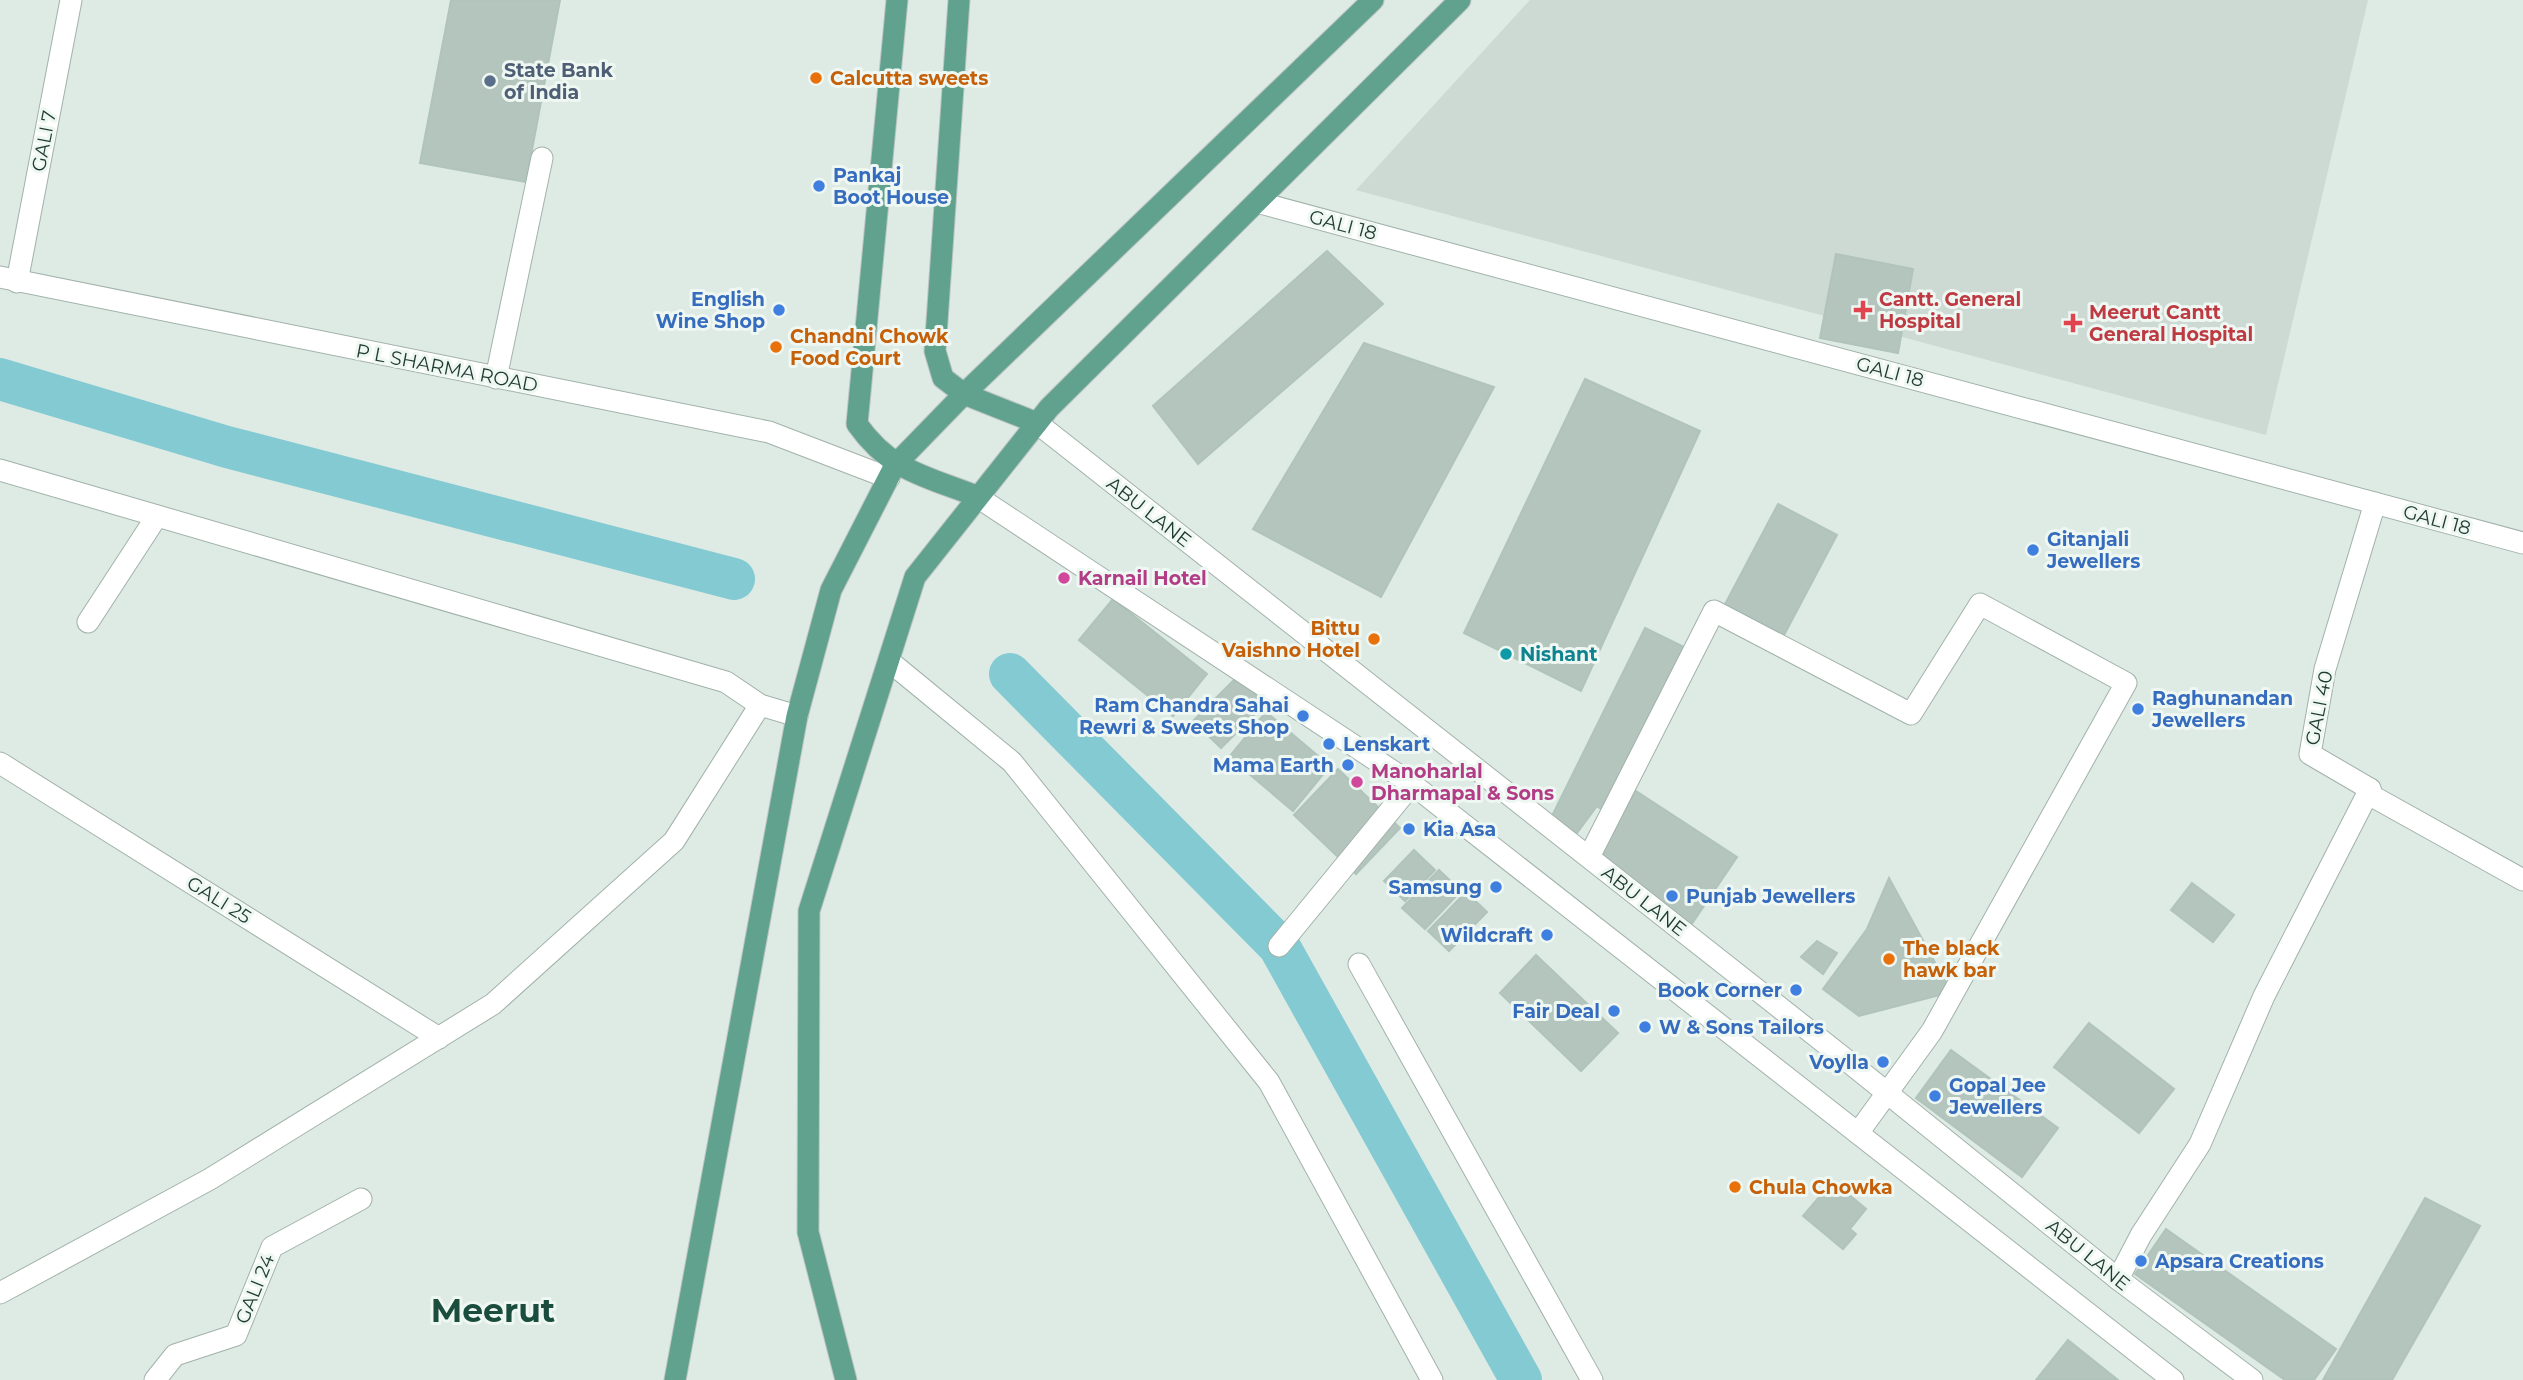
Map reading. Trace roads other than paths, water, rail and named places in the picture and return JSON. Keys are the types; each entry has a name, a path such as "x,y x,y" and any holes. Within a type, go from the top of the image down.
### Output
{"main road":[{"path":"897,0 857,424 892,471 976,496"},
{"path":"959,0 935,351 943,378 964,394 1037,423"},
{"path":"676,1380 797,716 831,590 892,471 964,394 1373,0"},
{"path":"846,1380 807,1232 809,911 915,576 976,496 1037,423 1460,0"}],"street":[{"name":"GALI 7","path":"8,279 71,0"},
{"path":"496,378 542,158"},
{"name":"GALI 18","path":"1257,202 2523,543"},
{"name":"P L SHARMA ROAD","path":"8,279 769,432 892,471"},
{"name":"ABU LANE","path":"1037,423 1888,1094 2118,1279 2252,1380"},
{"path":"0,470 726,682 760,705 797,716"},
{"path":"976,496 1412,784 2174,1380"},
{"name":"GALI 40","path":"2375,503 2325,669 2310,754 2370,789 2372,796 2523,880"},
{"path":"88,622 157,516"},
{"path":"1589,858 1714,611 1911,714 1980,604 2126,683 1932,1031 1858,1133"},
{"path":"889,661 1012,762 1269,1082 1432,1380"},
{"path":"0,1293 210,1179 493,1004 674,841 760,705"},
{"name":"GALI 25","path":"0,763 439,1038"},
{"path":"1279,946 1412,784"},
{"path":"2118,1279 2141,1235 2200,1144 2264,996 2370,789"},
{"path":"1359,964 1592,1380"},
{"name":"GALI 24","path":"155,1380 175,1355 236,1335 272,1247 361,1199"}],"waterway":[{"path":"0,379 227,447 734,579"},
{"path":"1010,674 1279,946 1521,1380"}],"place":[{"name":"Calcutta sweets","path":"816,78"},
{"name":"State Bank of India","path":"490,81"},
{"name":"Pankaj Boot House","path":"819,186"},
{"name":"English Wine Shop","path":"779,310"},
{"name":"Cantt. General Hospital","path":"1863,310"},
{"name":"Meerut Cantt General Hospital","path":"2073,323"},
{"name":"Chandni Chowk Food Court","path":"776,347"},
{"name":"Gitanjali Jewellers","path":"2033,550"},
{"name":"Karnail Hotel","path":"1064,578"},
{"name":"Bittu Vaishno Hotel","path":"1374,639"},
{"name":"Nishant","path":"1506,654"},
{"name":"Raghunandan Jewellers","path":"2138,709"},
{"name":"Ram Chandra Sahai Rewri & Sweets Shop","path":"1303,716"},
{"name":"Lenskart","path":"1329,744"},
{"name":"Mama Earth","path":"1348,765"},
{"name":"Manoharlal Dharmapal & Sons","path":"1357,782"},
{"name":"Kia Asa","path":"1409,829"},
{"name":"Samsung","path":"1496,887"},
{"name":"Punjab Jewellers","path":"1672,896"},
{"name":"Wildcraft","path":"1547,935"},
{"name":"The black hawk bar","path":"1889,959"},
{"name":"Book Corner","path":"1796,990"},
{"name":"Fair Deal","path":"1614,1011"},
{"name":"W & Sons Tailors","path":"1645,1027"},
{"name":"Voylla","path":"1883,1062"},
{"name":"Gopal Jee Jewellers","path":"1935,1096"},
{"name":"Chula Chowka","path":"1735,1187"},
{"name":"Apsara Creations","path":"2141,1261"}],"district":[{"name":"Meerut","path":"493,1310"}]}
